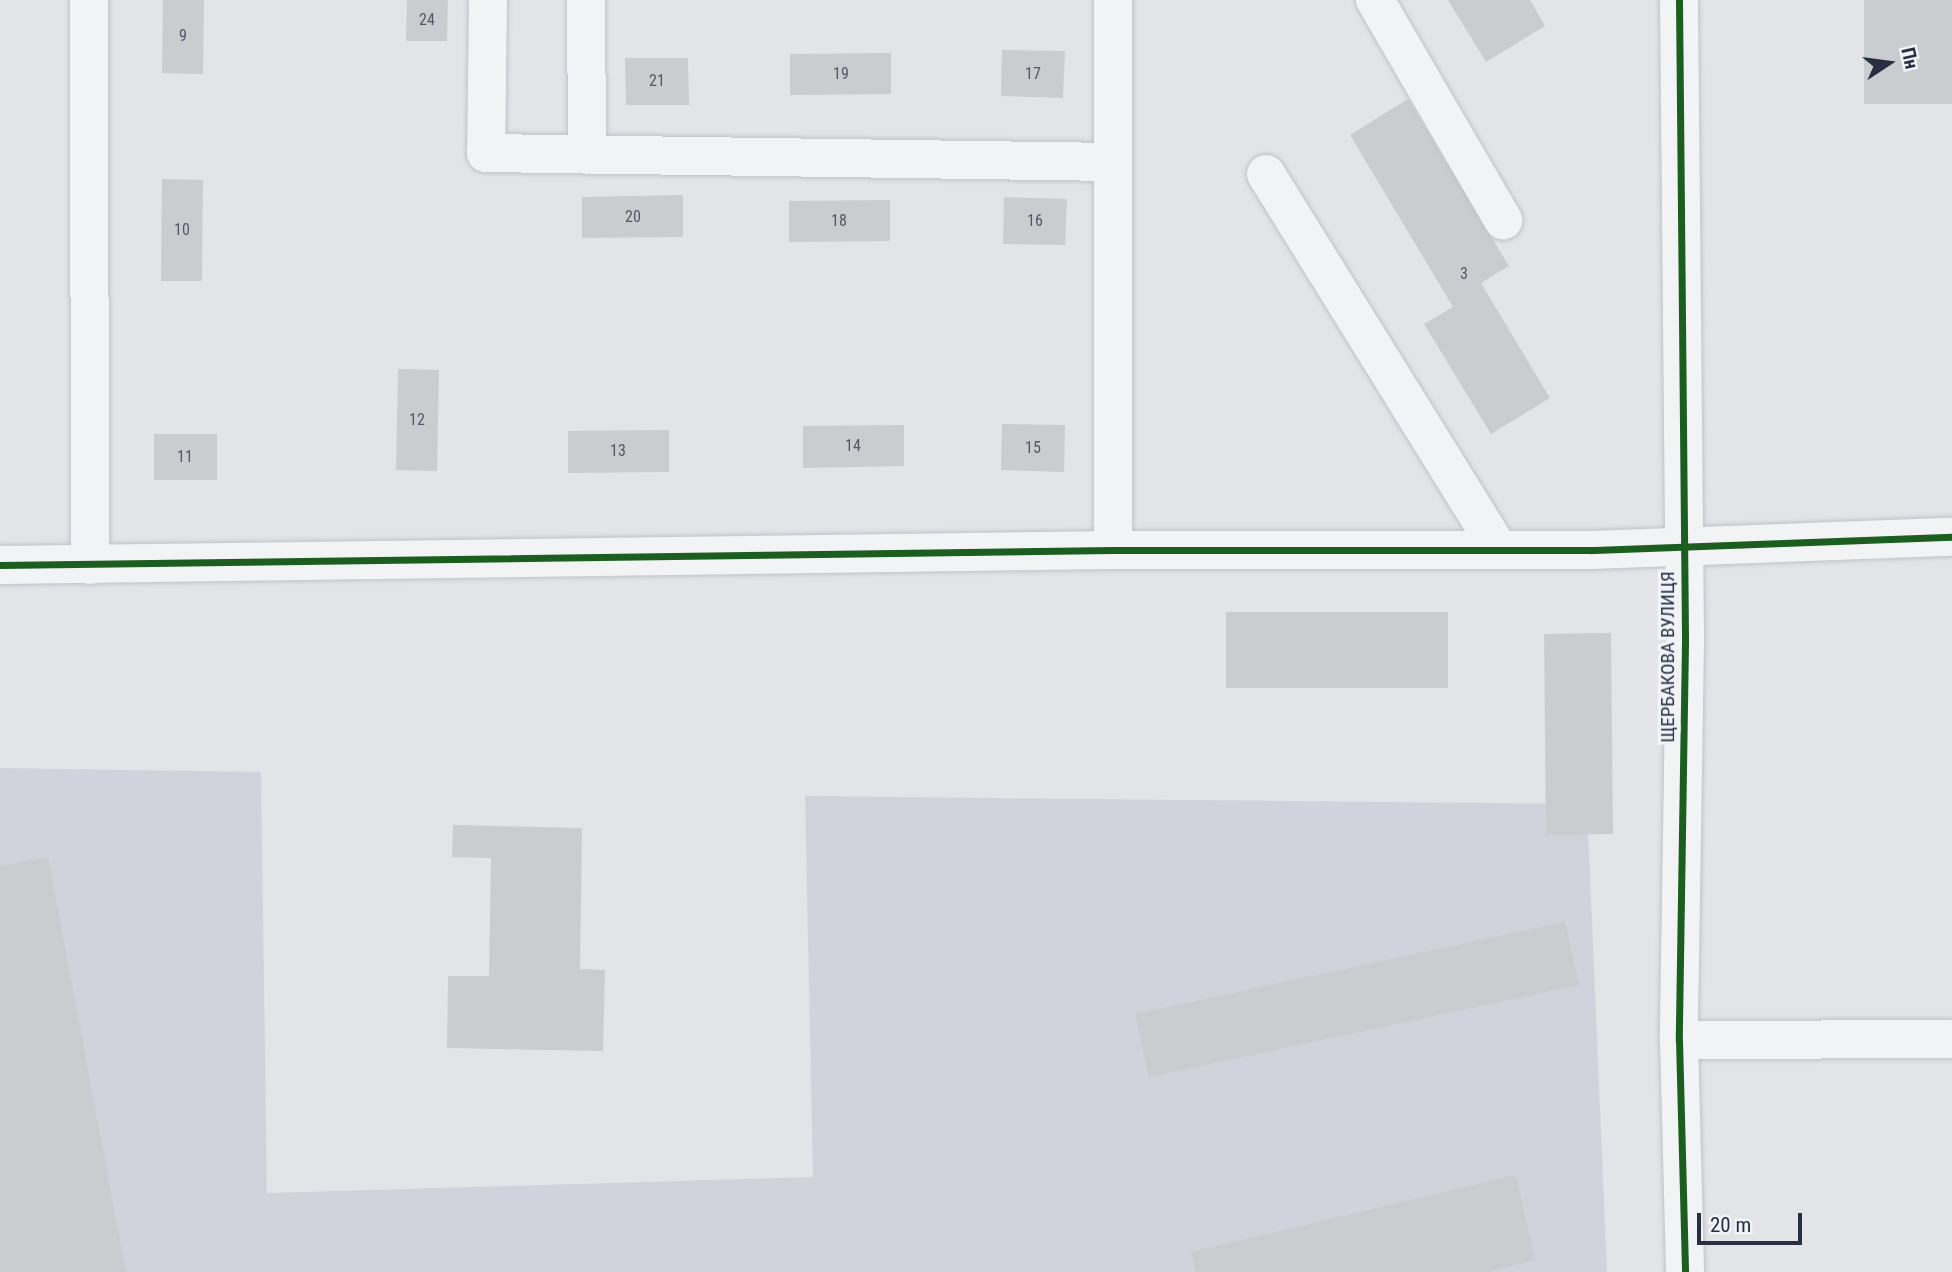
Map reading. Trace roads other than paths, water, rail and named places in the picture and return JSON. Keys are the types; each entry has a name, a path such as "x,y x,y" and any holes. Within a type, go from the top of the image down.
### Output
{"street":[{"path":"89,0 90,565"},
{"path":"488,0 486,153 1113,162"},
{"path":"586,0 586,155"},
{"path":"1113,0 1113,550"},
{"path":"1375,0 1503,220"},
{"name":"ЩЕРБАКОВА ВУЛИЦЯ","path":"1679,0 1685,642 1679,1040 1685,1272"},
{"path":"1266,174 1499,550"},
{"path":"0,565 1113,550 1684,549 1952,537"},
{"path":"1679,1040 1952,1039"}]}
